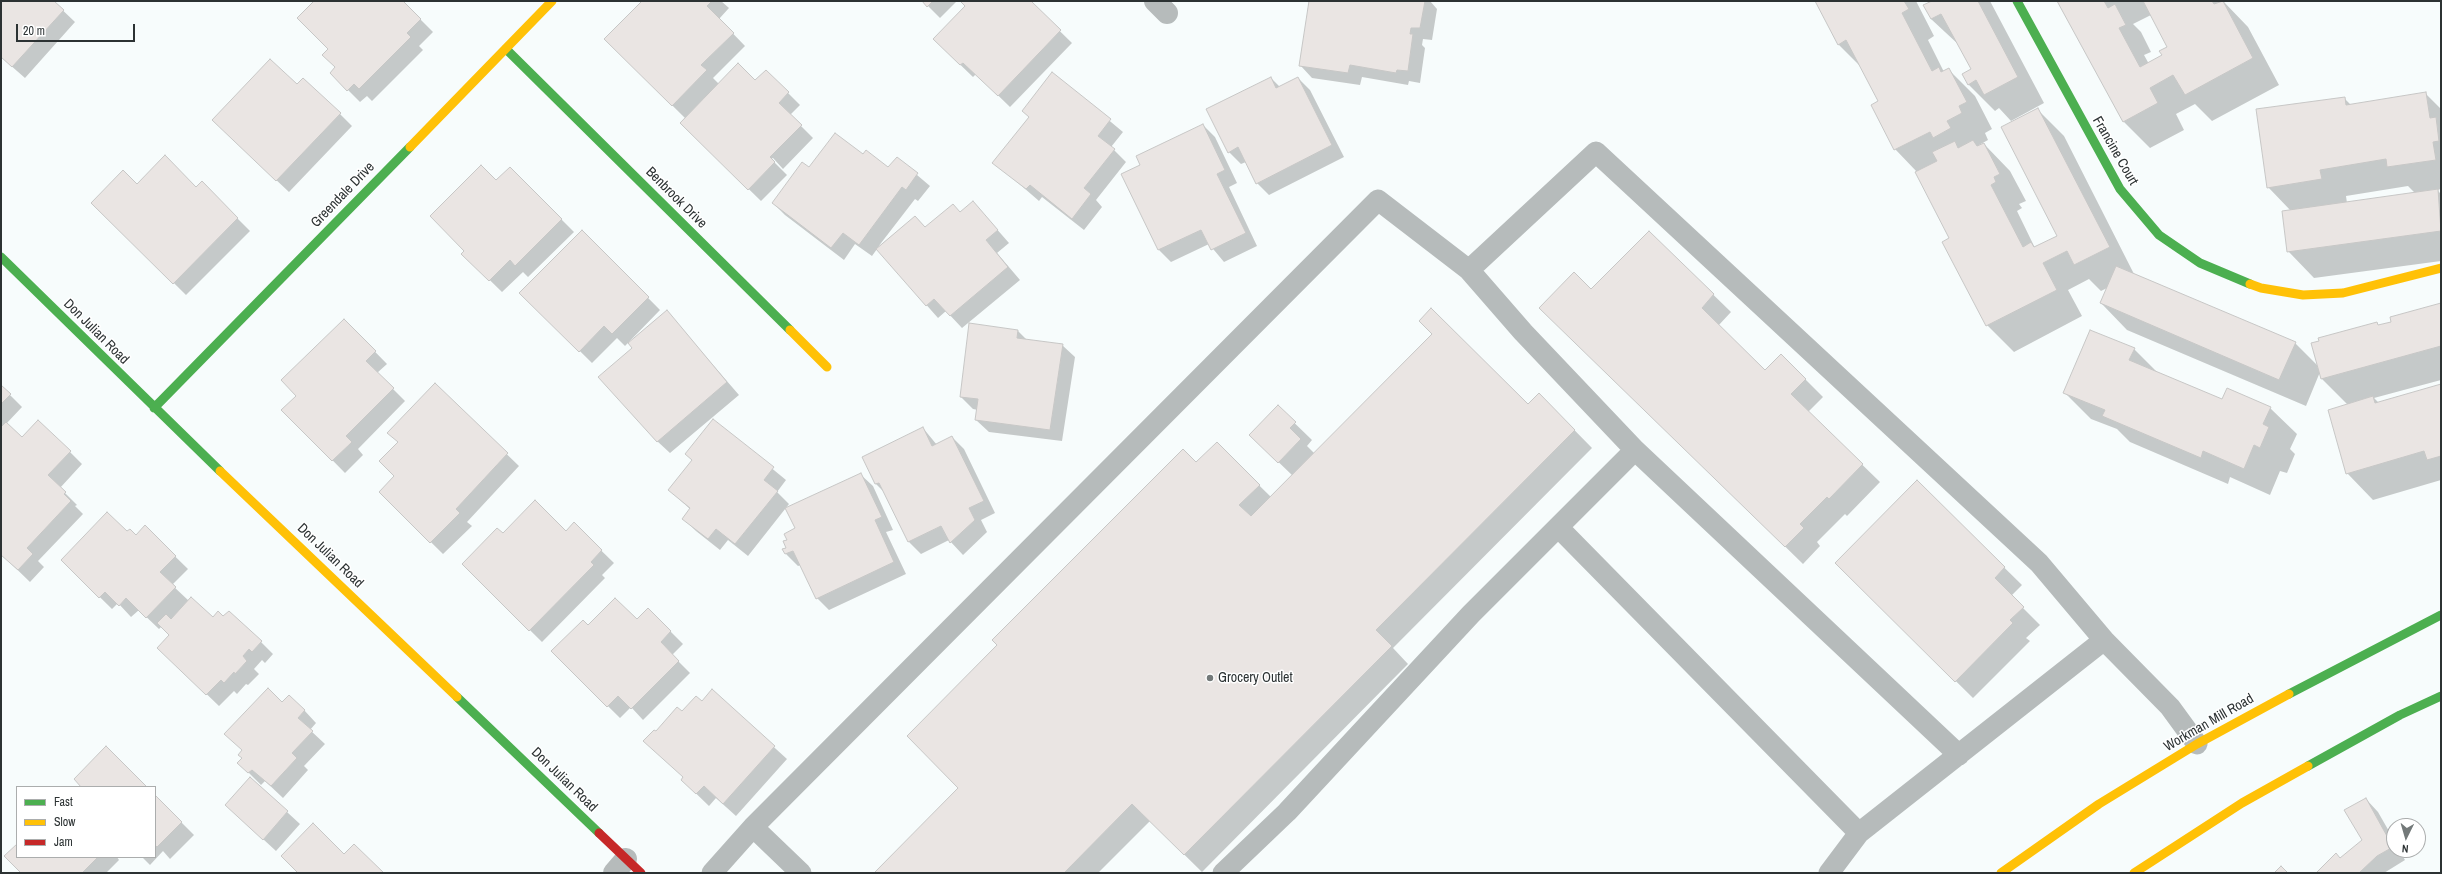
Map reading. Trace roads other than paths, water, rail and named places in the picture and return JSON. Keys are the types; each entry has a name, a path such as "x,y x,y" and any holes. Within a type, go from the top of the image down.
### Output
{"street":[{"name":"Greendale Drive","path":"154,408 552,1"},
{"name":"Francine Court","path":"2017,1 2120,189 2159,235 2200,263 2261,288 2303,294 2343,293 2441,268"},
{"name":"Benbrook Drive","path":"506,49 827,367"},
{"name":"Don Julian Road","path":"1,257 627,868"},
{"name":"Workman Mill Road","path":"2001,873 2099,804 2197,744 2336,668 2441,615"},
{"path":"2134,873 2242,803 2400,715 2441,696"}],"lane":[{"path":"1469,270 1596,152 2039,563 2104,640 2170,706 2197,744"},
{"path":"712,873 753,827 1378,200 1469,270 1524,332 1635,450 1959,755"},
{"path":"1223,873 1287,812 1471,614 1635,450"},
{"path":"1558,527 1860,833"},
{"path":"1829,873 1860,833 2104,640"},
{"path":"753,827 802,873"}],"place":[{"name":"Grocery Outlet","path":"1210,678"}]}
